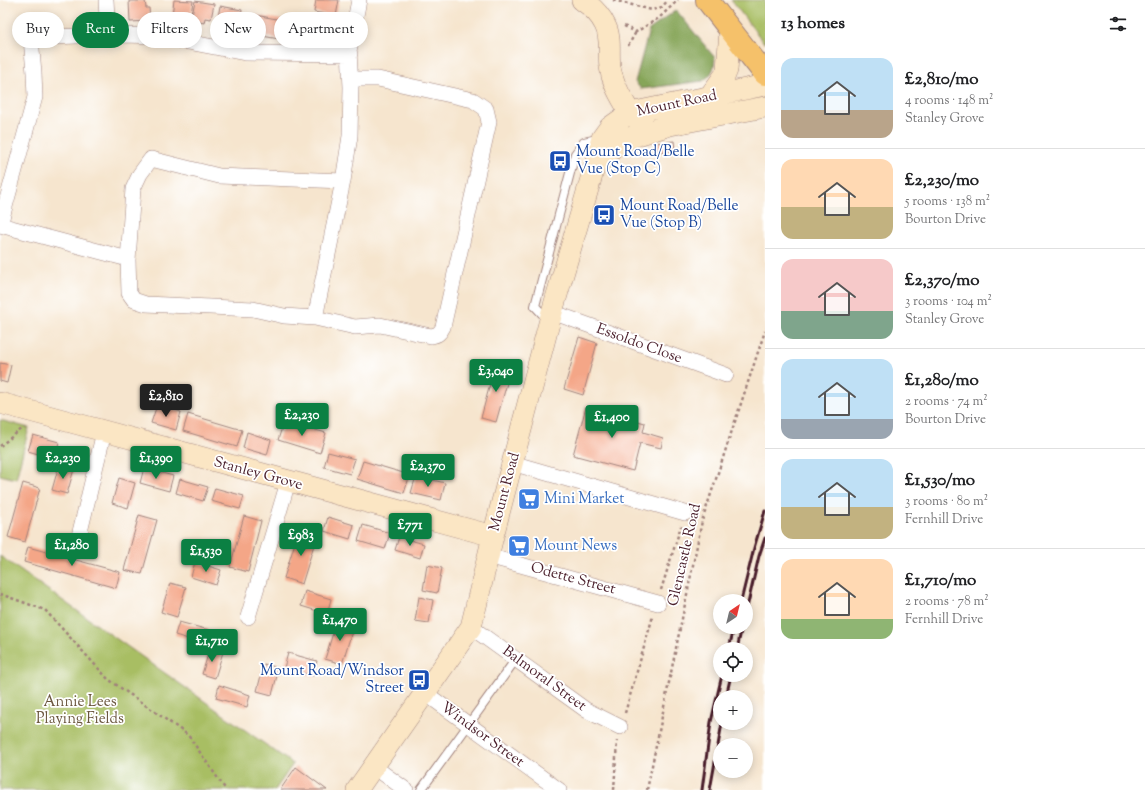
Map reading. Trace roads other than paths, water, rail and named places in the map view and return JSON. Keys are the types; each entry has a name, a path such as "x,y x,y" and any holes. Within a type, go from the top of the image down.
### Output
{"highway":[{"path":"707,0 765,74"}],"main road":[{"path":"582,0 599,15 605,25 608,34 612,80 630,113 638,120 670,125"},
{"path":"709,97 727,70 730,30"},
{"name":"Mount Road","path":"357,790 471,627 512,463 551,317 602,138 606,130 630,113 765,85"},
{"name":"Mount Road","path":"595,165 624,140 638,134 670,125 765,107"},
{"name":"Stanley Grove","path":"0,404 288,482 491,546"}],"street":[{"path":"106,0 107,12"},
{"path":"315,318 343,181 350,136 350,54 359,0"},
{"path":"129,35 157,36 245,53 350,54"},
{"path":"72,36 31,38 35,97 0,225 128,259"},
{"path":"343,181 219,176 151,159 140,174 133,189 128,259 129,293 134,300 146,304 253,309 284,316 315,318 355,327 380,325 432,336 441,332 489,122 486,109 473,100 378,79 351,80"},
{"name":"Essoldo Close","path":"551,317 726,375"},
{"path":"79,536 104,432"},
{"path":"512,463 685,514"},
{"path":"248,617 288,482"},
{"name":"Odette Street","path":"491,546 658,602"},
{"name":"Balmoral Street","path":"471,627 586,710 620,727"},
{"name":"Windsor Street","path":"425,693 559,790"},
{"path":"373,766 406,790"}],"lane":[{"path":"551,317 536,306 575,154 584,142 602,138"},
{"path":"421,790 516,659"}],"railway":[{"path":"743,594 765,511"},
{"path":"750,594 765,538"},
{"path":"731,642 732,634"},
{"path":"739,642 740,634"},
{"path":"702,790 711,722 720,682"},
{"path":"728,690 729,682"},
{"path":"710,790 721,730"}],"place":[{"name":"Mount Road/Belle Vue (Stop C)","path":"560,161"},
{"name":"Mount Road/Belle Vue (Stop B)","path":"604,215"},
{"name":"Mini Market","path":"529,499"},
{"name":"Mount News","path":"519,546"},
{"name":"Mount Road/Windsor Street","path":"419,680"}],"park label":[{"name":"Annie Lees Playing Fields","path":"80,710"}]}
